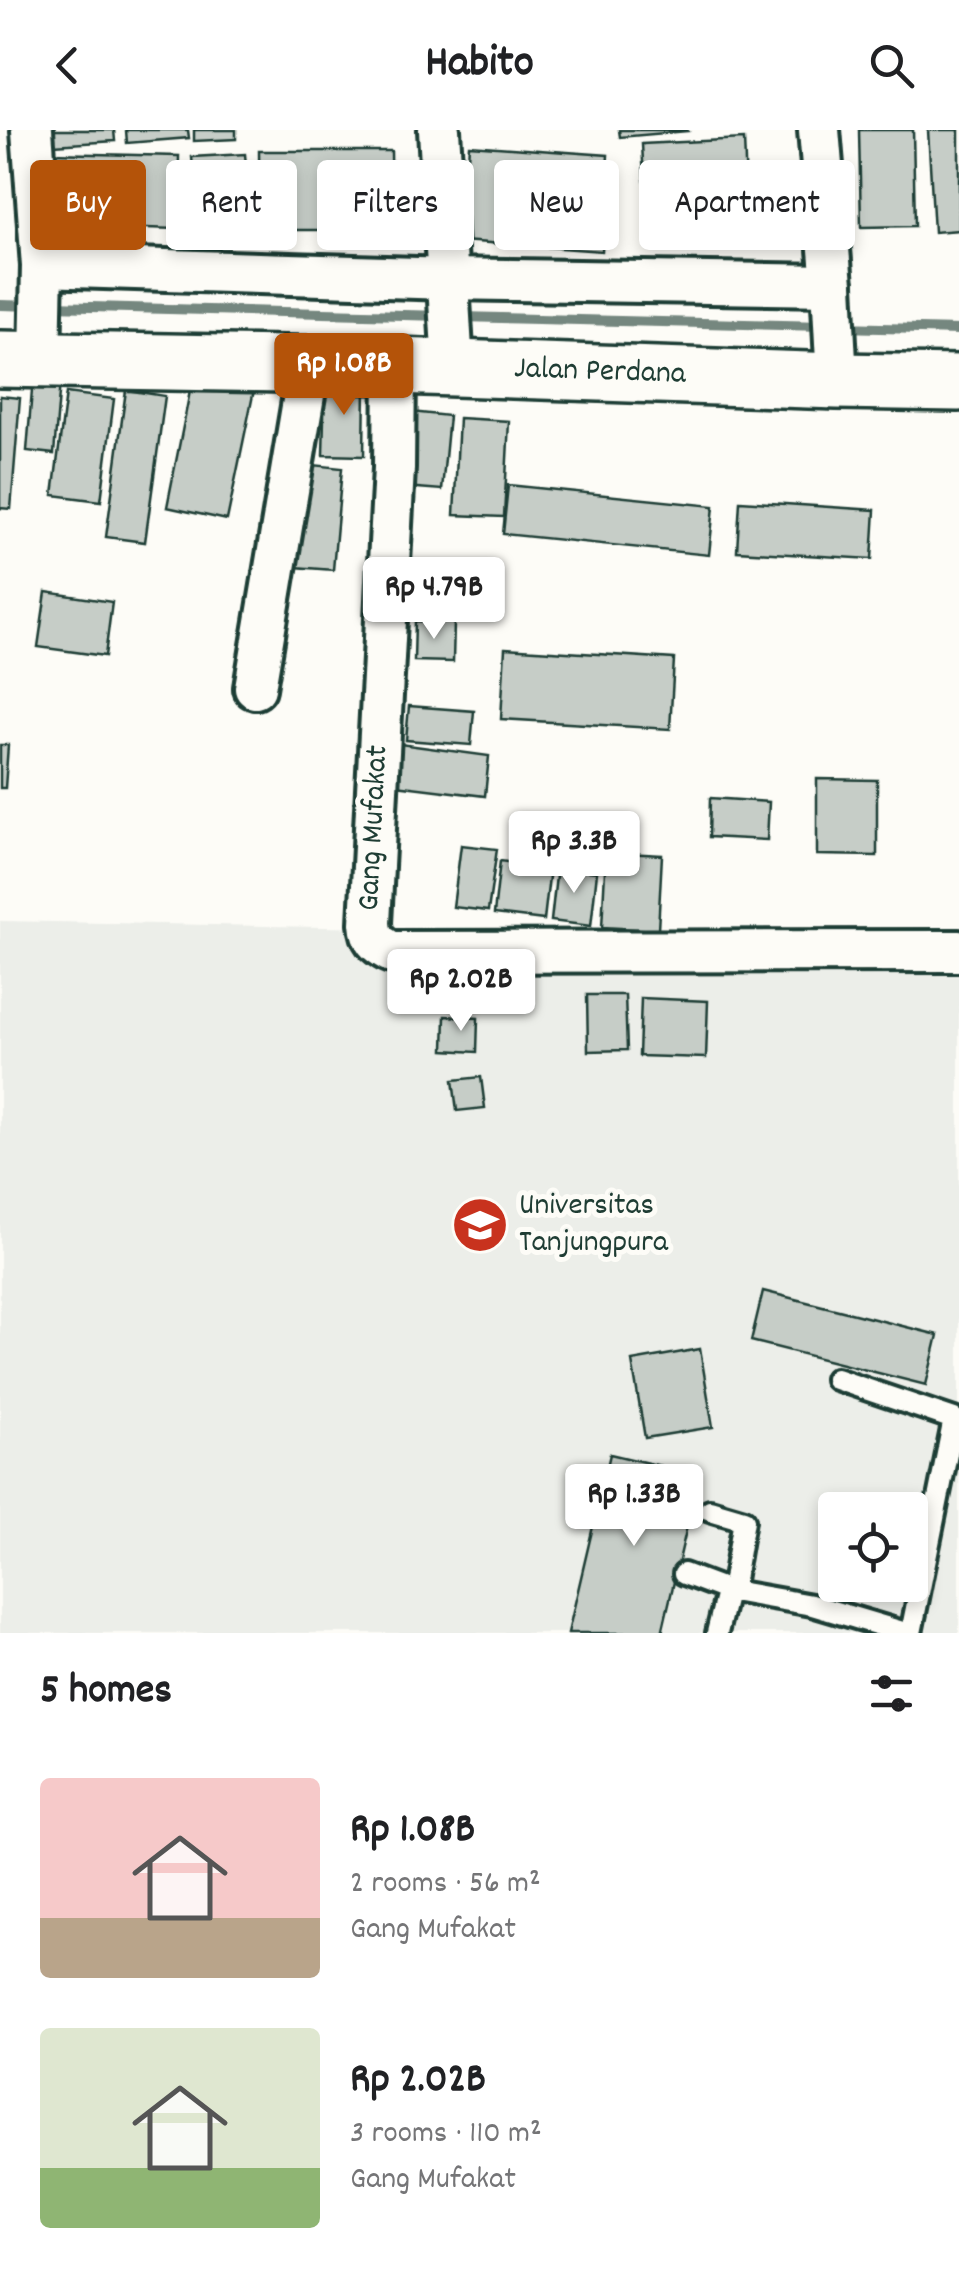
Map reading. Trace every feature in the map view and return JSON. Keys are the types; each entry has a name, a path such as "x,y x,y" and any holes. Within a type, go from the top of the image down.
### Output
{"street":[{"path":"27,352 42,271 32,130"},
{"path":"439,130 453,362"},
{"path":"819,130 836,370"},
{"path":"42,271 450,285 832,291"},
{"name":"Jalan Perdana","path":"27,352 309,365 453,362 836,370 959,383"},
{"path":"255,688 309,365"},
{"name":"Gang Mufakat","path":"395,366 394,468 370,923 371,936 379,946 390,952 959,951"}],"lane":[{"path":"684,1574 732,1592 812,1605 908,1633 954,1419 836,1379"},
{"path":"710,1510 744,1520 732,1592 722,1604 717,1633"}],"shaded area":[{"name":"Universitas Tanjungpura","path":"0,921 959,939 959,1633 0,1633"}],"building":[{"path":"37,130 114,130 115,141 38,146"},
{"path":"126,130 188,130 189,138 127,143"},
{"path":"194,130 236,130 236,139 194,141"},
{"path":"619,130 687,130 688,131 620,137"},
{"path":"859,130 913,130 915,226 861,227"},
{"path":"928,130 959,130 959,230 934,232"},
{"path":"744,139 745,160 643,160 642,144"},
{"path":"469,145 608,155 608,160 494,160 494,243 474,242 474,160 468,160"},
{"path":"259,151 391,151 391,160 317,160 317,230 297,230 297,160 259,160"},
{"path":"50,153 179,156 179,160 166,160 166,229 146,228 146,160 50,160"},
{"path":"245,154 246,160 192,160 192,157"},
{"path":"193,376 254,390 227,520 167,507"},
{"path":"33,378 60,381 54,454 27,451"},
{"path":"325,380 365,381 364,456 323,455"},
{"path":"126,390 165,396 145,542 106,537"},
{"path":"66,393 114,399 101,501 53,495"},
{"path":"0,396 20,398 11,509 0,508"},
{"path":"411,412 449,416 442,490 405,487"},
{"path":"459,418 509,421 504,517 454,515"},
{"path":"303,464 342,468 333,570 295,567"},
{"path":"508,485 714,506 709,555 503,534"},
{"path":"740,501 875,510 872,559 737,551"},
{"path":"46,592 112,602 105,656 38,647"},
{"path":"415,621 454,622 453,662 414,661"},
{"path":"505,648 674,659 670,729 501,719"},
{"path":"409,706 474,711 471,745 406,740"},
{"path":"400,744 489,756 485,796 395,785"},
{"path":"0,745 8,745 5,788 0,788"},
{"path":"817,779 877,780 877,856 817,855"},
{"path":"710,798 769,802 767,840 709,837"},
{"path":"461,845 497,849 488,911 453,907"},
{"path":"606,852 662,855 658,930 602,927"},
{"path":"500,861 550,868 544,920 494,914"},
{"path":"557,867 597,872 591,926 551,921"},
{"path":"587,995 625,995 627,1050 588,1051"},
{"path":"641,998 708,1001 706,1058 639,1056"},
{"path":"445,1016 478,1018 477,1052 444,1050"},
{"path":"481,1077 485,1108 457,1111 453,1080"},
{"path":"763,1291 938,1335 926,1385 751,1341"},
{"path":"700,1349 713,1427 645,1438 632,1361"},
{"path":"610,1454 699,1475 662,1633 568,1633"}],"waterway":[{"path":"0,305 34,306"},
{"path":"51,306 444,316"},
{"path":"461,317 824,326"},
{"path":"841,327 959,330"}],"place":[{"name":"Universitas Tanjungpura","path":"480,1225"}]}
